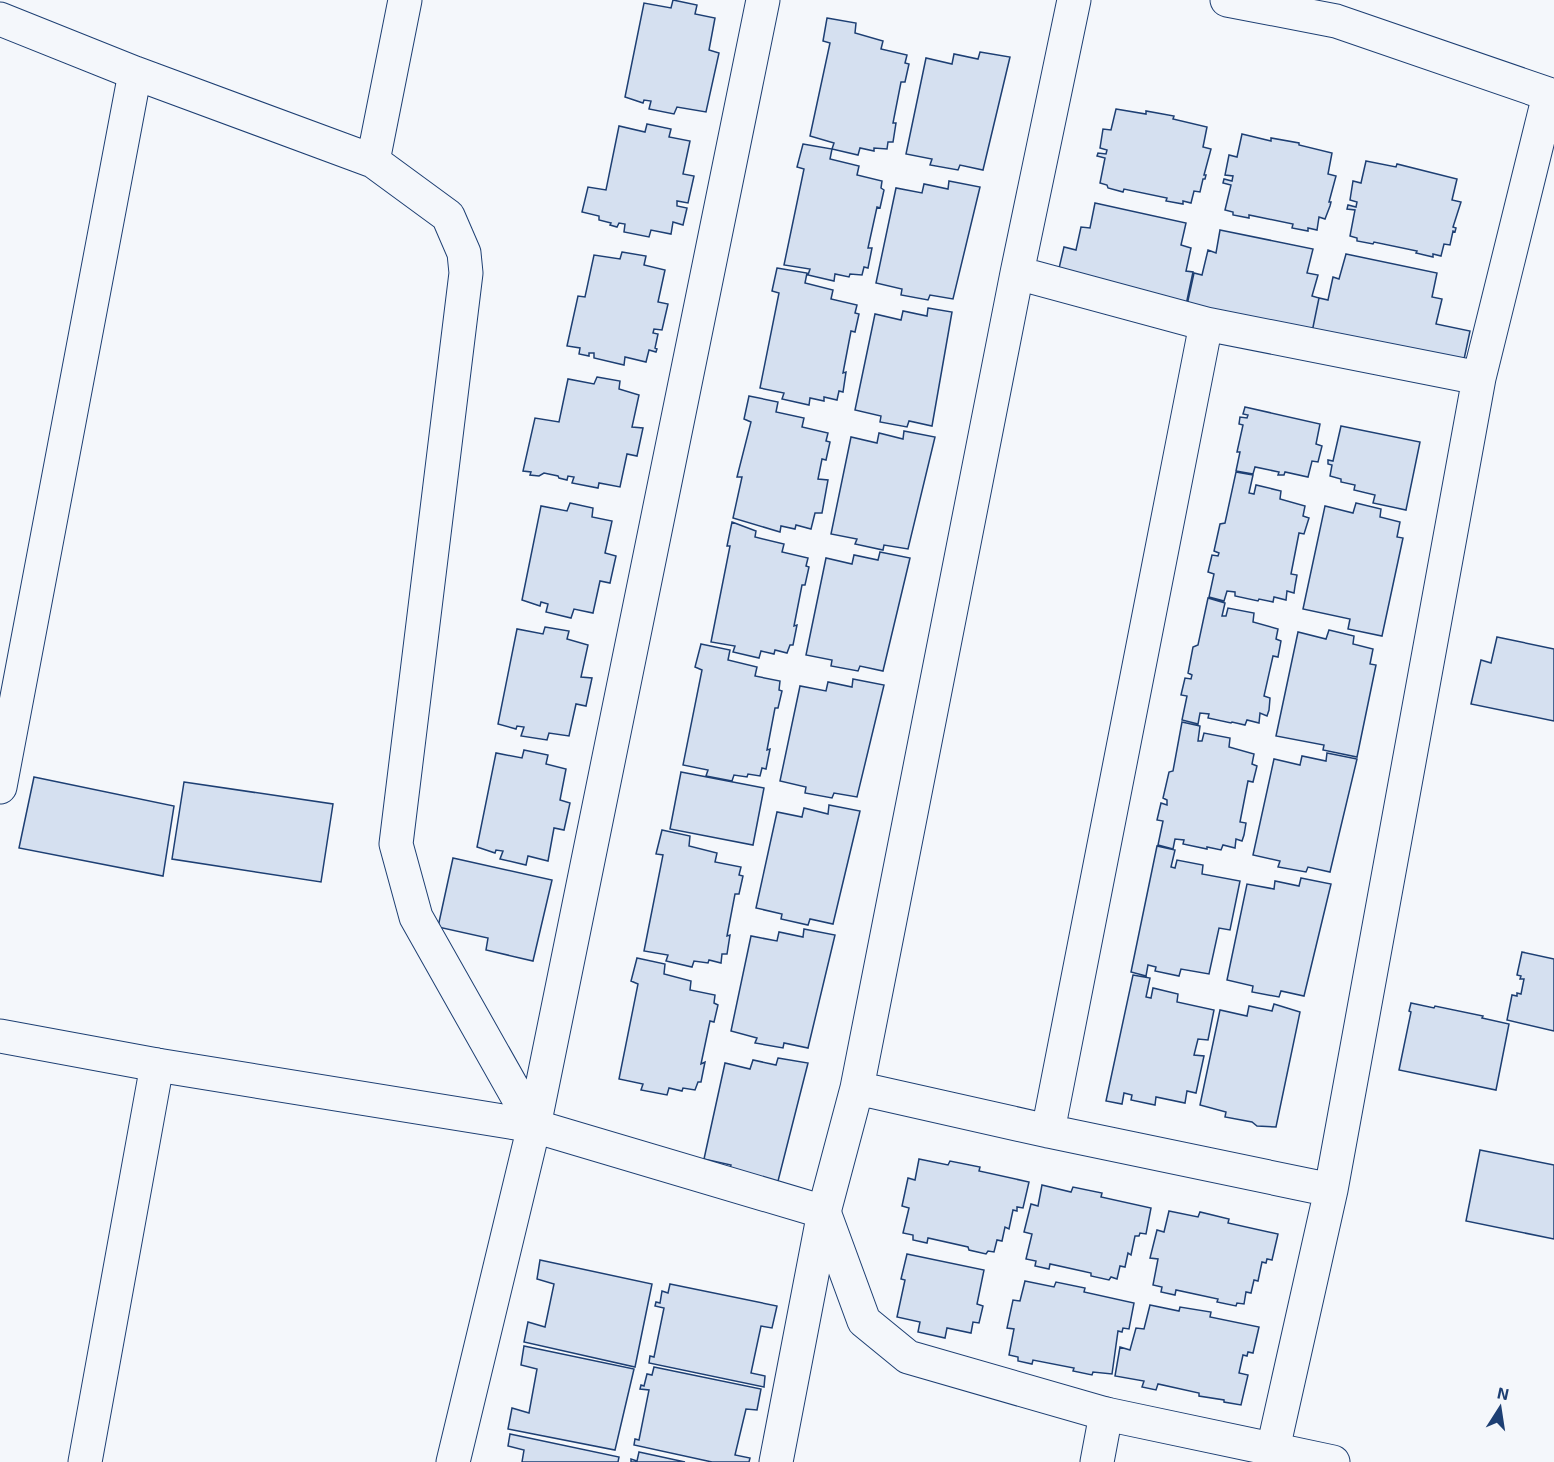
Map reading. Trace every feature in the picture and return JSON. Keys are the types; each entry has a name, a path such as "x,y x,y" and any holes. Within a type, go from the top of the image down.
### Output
{"street":[{"path":"373,161 405,0"},
{"path":"453,1462 534,1126 763,0"},
{"path":"777,1462 824,1212 857,1088 1017,273 1074,0"},
{"path":"1227,0 1338,11 1552,96 1479,378 1331,1190 1273,1449"},
{"path":"0,19 135,73 373,161 448,216 464,253 466,273 396,844 416,917 534,1126"},
{"path":"0,787 135,73"},
{"path":"1017,273 1206,324 1479,378"},
{"path":"1048,1131 1206,324"},
{"path":"0,1036 157,1065 534,1126 824,1212"},
{"path":"85,1462 157,1065"},
{"path":"857,1088 1048,1131 1331,1190"},
{"path":"824,1212 864,1321 908,1357 1106,1414 1333,1462"},
{"path":"1097,1462 1106,1414"}],"building":[{"path":"673,0 697,5 695,14 715,18 709,50 719,53 706,112 677,107 674,114 649,109 651,101 644,100 643,103 625,97 644,3 671,8"},
{"path":"827,18 856,23 855,33 883,41 881,49 907,55 905,63 909,64 905,82 901,82 893,123 896,123 893,142 888,142 887,149 874,148 874,151 860,148 858,155 832,149 834,143 810,136 830,43 823,41"},
{"path":"980,52 1010,57 983,170 960,165 958,170 930,165 932,159 906,154 926,58 952,64 954,54 978,59"},
{"path":"1116,109 1174,116 1173,119 1207,127 1203,147 1211,149 1204,175 1206,175 1200,192 1194,191 1191,203 1166,201 1167,198 1124,189 1123,192 1100,183 1105,158 1097,156 1098,153 1106,154 1107,150 1100,148 1103,129 1111,130"},
{"path":"647,124 671,129 669,137 690,141 683,174 694,176 688,203 677,201 677,206 687,208 683,225 673,222 671,234 651,230 649,237 624,232 625,224 619,223 617,227 599,220 599,216 582,212 588,187 606,190 619,126 645,132"},
{"path":"1242,134 1271,141 1271,138 1299,143 1299,145 1332,153 1328,174 1336,176 1329,202 1331,202 1325,219 1319,217 1317,230 1292,228 1293,224 1249,215 1249,218 1233,215 1233,212 1225,210 1231,185 1223,183 1224,179 1232,181 1233,176 1225,175 1229,155 1237,157"},
{"path":"803,144 832,149 830,159 859,166 857,175 882,181 881,188 884,190 880,208 877,207 868,248 872,248 868,268 864,267 862,275 850,274 849,277 835,274 834,281 808,275 810,269 784,265 804,169 797,167"},
{"path":"1366,161 1396,167 1397,164 1457,179 1452,200 1461,202 1453,227 1456,228 1455,232 1453,231 1450,245 1444,244 1441,256 1433,254 1433,257 1416,253 1417,251 1374,242 1373,244 1357,241 1357,238 1350,236 1355,210 1347,209 1348,205 1356,207 1357,202 1350,200 1353,181 1361,183"},
{"path":"949,181 980,187 953,299 930,295 928,300 901,295 902,289 876,283 896,188 922,193 924,184 948,189"},
{"path":"1095,203 1186,223 1181,245 1191,248 1186,271 1193,272 1186,305 1057,277 1064,247 1076,250 1081,227 1090,228"},
{"path":"1220,230 1313,249 1307,273 1318,275 1312,296 1319,298 1312,332 1187,305 1194,273 1202,275 1208,250 1216,253"},
{"path":"622,252 646,256 644,265 665,270 658,302 668,304 662,330 654,329 653,333 658,334 656,352 649,350 646,362 625,357 624,365 594,358 594,353 589,353 589,356 579,354 580,348 567,346 578,296 585,297 594,255 620,259"},
{"path":"1346,254 1437,273 1432,297 1442,299 1436,324 1470,331 1463,364 1312,332 1319,298 1328,300 1333,277 1339,279"},
{"path":"777,268 807,273 805,283 833,290 831,299 857,305 855,313 859,314 855,332 851,331 843,373 846,372 843,392 839,391 837,400 824,397 824,401 810,398 809,405 782,399 784,393 760,388 779,293 772,291"},
{"path":"928,308 952,312 932,426 909,421 907,427 880,422 881,416 855,410 875,314 901,320 903,311 927,316"},
{"path":"597,377 620,381 619,389 639,395 632,427 643,428 637,456 627,454 620,487 599,483 598,488 572,483 574,477 568,476 567,480 544,473 539,476 530,475 531,472 523,471 535,418 559,422 568,379 594,384"},
{"path":"749,396 778,402 776,412 804,418 802,427 828,433 826,441 830,442 826,460 822,459 818,479 828,480 822,513 815,513 811,529 796,525 795,529 781,526 780,532 733,518 742,477 737,477 751,422 744,419"},
{"path":"1245,407 1320,424 1316,444 1322,446 1318,462 1312,461 1308,477 1285,472 1284,475 1278,475 1279,472 1255,467 1253,474 1236,471 1240,452 1237,452 1243,425 1239,424 1240,417 1247,418 1248,415 1243,414"},
{"path":"1341,426 1420,442 1406,510 1373,503 1375,495 1354,490 1355,485 1341,482 1341,479 1330,476 1332,465 1328,464 1328,460 1333,461"},
{"path":"904,431 935,437 908,549 884,545 883,550 855,544 857,539 831,534 851,437 877,443 879,433 903,439"},
{"path":"1236,472 1253,475 1249,493 1254,494 1256,485 1281,491 1280,499 1305,506 1303,516 1309,518 1304,534 1299,533 1291,574 1297,575 1294,593 1287,591 1286,600 1274,597 1273,602 1259,599 1258,601 1235,596 1235,592 1227,591 1224,601 1209,597 1214,574 1208,572 1212,555 1218,556 1219,553 1214,551 1220,524 1225,523"},
{"path":"570,503 593,508 592,517 612,521 605,553 616,556 610,583 600,581 593,613 574,609 571,618 546,612 548,604 541,602 540,606 522,600 541,506 567,511"},
{"path":"1356,503 1381,509 1380,517 1400,522 1397,537 1403,538 1382,636 1348,629 1350,619 1303,609 1325,506 1353,513"},
{"path":"732,522 756,531 755,537 784,544 782,552 808,558 806,566 809,567 805,585 802,585 794,626 797,625 793,645 790,645 787,653 775,650 774,654 761,651 759,658 733,652 735,646 711,642 730,546 727,546"},
{"path":"880,552 910,558 883,671 860,666 858,671 831,666 832,660 806,655 826,558 852,564 854,555 878,560"},
{"path":"1208,598 1225,603 1222,616 1226,616 1228,608 1254,613 1253,622 1278,629 1276,639 1281,641 1278,657 1273,656 1264,696 1270,698 1269,710 1267,716 1260,713 1259,723 1247,720 1245,725 1231,723 1208,718 1209,714 1200,713 1198,724 1182,720 1187,696 1181,695 1185,678 1191,679 1192,675 1188,673 1193,647 1198,645"},
{"path":"545,627 569,631 567,639 588,645 581,677 592,678 586,706 576,704 569,736 549,733 547,740 521,736 524,727 517,726 516,729 498,724 517,629 543,634"},
{"path":"1329,630 1354,636 1353,644 1373,649 1370,664 1376,665 1357,757 1323,750 1324,745 1276,736 1298,632 1326,639"},
{"path":"1497,637 1554,649 1554,721 1471,704 1481,660 1491,663"},
{"path":"701,644 730,650 728,660 757,667 755,676 780,681 779,690 782,691 778,708 775,708 766,769 762,768 760,776 734,775 732,781 706,776 708,770 683,765 702,670 695,667"},
{"path":"853,679 884,685 857,797 834,793 832,798 805,793 806,787 780,781 800,686 826,691 828,682 852,687"},
{"path":"1182,722 1200,726 1198,741 1202,741 1204,733 1230,738 1229,747 1254,754 1252,764 1257,766 1253,782 1248,781 1240,822 1246,823 1244,835 1242,841 1236,839 1235,848 1223,845 1221,850 1207,847 1207,849 1183,844 1184,840 1175,839 1173,849 1158,845 1163,821 1157,820 1161,803 1167,805 1167,800 1163,798 1169,772 1173,771"},
{"path":"524,750 548,755 546,764 566,769 560,800 570,803 564,830 554,828 548,861 528,856 526,865 500,859 503,851 496,850 495,853 477,847 496,753 522,758"},
{"path":"1327,753 1357,759 1330,872 1308,867 1306,872 1278,867 1280,861 1253,855 1274,759 1300,765 1302,756 1326,761"},
{"path":"681,772 764,788 753,845 670,829"},
{"path":"34,777 174,806 163,876 19,848"},
{"path":"184,782 333,804 321,882 172,859"},
{"path":"829,805 860,811 833,924 810,919 808,925 781,919 782,914 756,908 777,812 802,817 804,808 828,814"},
{"path":"662,830 690,836 689,846 717,853 715,862 741,867 739,875 743,876 739,894 735,894 727,936 730,935 727,954 722,954 721,963 709,960 708,963 694,961 692,967 666,961 668,955 644,951 663,855 656,854"},
{"path":"1157,846 1175,850 1171,867 1175,868 1177,860 1203,865 1202,874 1240,881 1230,930 1219,928 1209,974 1181,969 1179,976 1155,971 1156,967 1148,965 1146,976 1131,972"},
{"path":"453,858 552,880 533,961 486,950 488,938 438,927"},
{"path":"1301,878 1331,884 1304,996 1281,991 1279,997 1252,992 1253,986 1227,980 1247,884 1274,889 1275,881 1299,886"},
{"path":"804,929 835,935 808,1048 784,1043 783,1048 755,1043 757,1038 731,1031 751,936 777,941 779,932 803,937"},
{"path":"1522,952 1554,959 1554,1031 1507,1020 1512,995 1521,994 1524,979 1520,979 1521,976 1517,975"},
{"path":"637,958 665,964 664,974 691,981 690,990 715,995 714,1003 718,1005 714,1022 710,1021 701,1064 705,1062 701,1082 698,1082 695,1090 683,1088 682,1091 669,1088 667,1095 641,1090 643,1084 619,1079 638,984 631,981"},
{"path":"1133,975 1150,978 1146,997 1151,998 1153,988 1178,994 1177,1002 1214,1010 1208,1040 1198,1039 1194,1055 1204,1056 1196,1093 1187,1091 1185,1103 1156,1097 1155,1105 1131,1100 1132,1095 1124,1093 1122,1104 1106,1101"},
{"path":"1411,1003 1483,1016 1482,1018 1509,1024 1496,1090 1399,1070"},
{"path":"1274,1004 1300,1012 1276,1127 1257,1126 1252,1122 1225,1117 1226,1112 1200,1105 1220,1010 1247,1016 1249,1006 1272,1011"},
{"path":"778,1058 808,1063 776,1189 729,1171 731,1165 704,1159 725,1063 750,1069 753,1060 776,1065"},
{"path":"1480,1150 1554,1165 1554,1239 1466,1221"},
{"path":"919,1159 948,1165 950,1161 980,1167 979,1171 1029,1182 1023,1208 1017,1207 1017,1211 1013,1210 1009,1229 1005,1227 1002,1241 997,1240 994,1252 988,1251 986,1254 969,1250 968,1247 928,1238 927,1243 913,1240 913,1235 903,1233 909,1208 902,1206 908,1178 915,1180"},
{"path":"1042,1185 1071,1192 1073,1187 1102,1193 1101,1197 1151,1208 1146,1234 1140,1233 1139,1236 1135,1236 1131,1255 1128,1253 1125,1267 1120,1266 1117,1279 1111,1277 1109,1280 1091,1276 1091,1273 1050,1264 1049,1269 1035,1266 1036,1261 1026,1259 1032,1234 1024,1232 1031,1204 1038,1206"},
{"path":"1169,1211 1198,1217 1200,1212 1229,1219 1228,1223 1278,1234 1272,1260 1267,1259 1266,1263 1262,1262 1258,1281 1254,1280 1251,1293 1246,1292 1244,1304 1237,1303 1236,1306 1217,1302 1218,1299 1176,1290 1175,1295 1161,1292 1162,1287 1153,1285 1158,1259 1150,1258 1157,1230 1164,1232"},
{"path":"907,1254 984,1270 977,1304 983,1306 979,1323 973,1322 971,1333 947,1328 945,1338 918,1332 920,1322 897,1317 905,1280 901,1279"},
{"path":"540,1260 652,1284 635,1367 524,1342 528,1322 545,1327 554,1284 537,1279"},
{"path":"1025,1281 1054,1287 1056,1282 1085,1288 1084,1292 1134,1303 1129,1329 1123,1328 1122,1332 1118,1331 1112,1374 1093,1372 1092,1375 1073,1371 1074,1368 1033,1360 1032,1364 1018,1361 1018,1357 1009,1355 1014,1329 1007,1328 1013,1300 1020,1301"},
{"path":"670,1284 777,1306 772,1328 761,1326 751,1373 765,1376 764,1387 649,1363 650,1356 654,1357 664,1308 655,1306 656,1302 660,1303 662,1291 668,1293"},
{"path":"1150,1305 1179,1311 1180,1307 1211,1312 1210,1317 1259,1327 1253,1353 1248,1352 1247,1356 1243,1355 1239,1373 1248,1375 1241,1405 1158,1384 1156,1390 1142,1387 1144,1381 1115,1376 1120,1347 1130,1350 1136,1328 1144,1329"},
{"path":"524,1346 634,1369 615,1450 508,1429 512,1408 529,1413 537,1369 521,1365"},
{"path":"654,1367 761,1389 757,1410 746,1409 735,1455 750,1458 749,1462 712,1462 634,1445 635,1439 639,1440 649,1390 640,1389 641,1385 644,1386 647,1374 652,1375"},
{"path":"510,1434 619,1457 618,1462 522,1462 524,1450 508,1446"},
{"path":"639,1452 685,1462 631,1462 631,1459 637,1461"}]}
